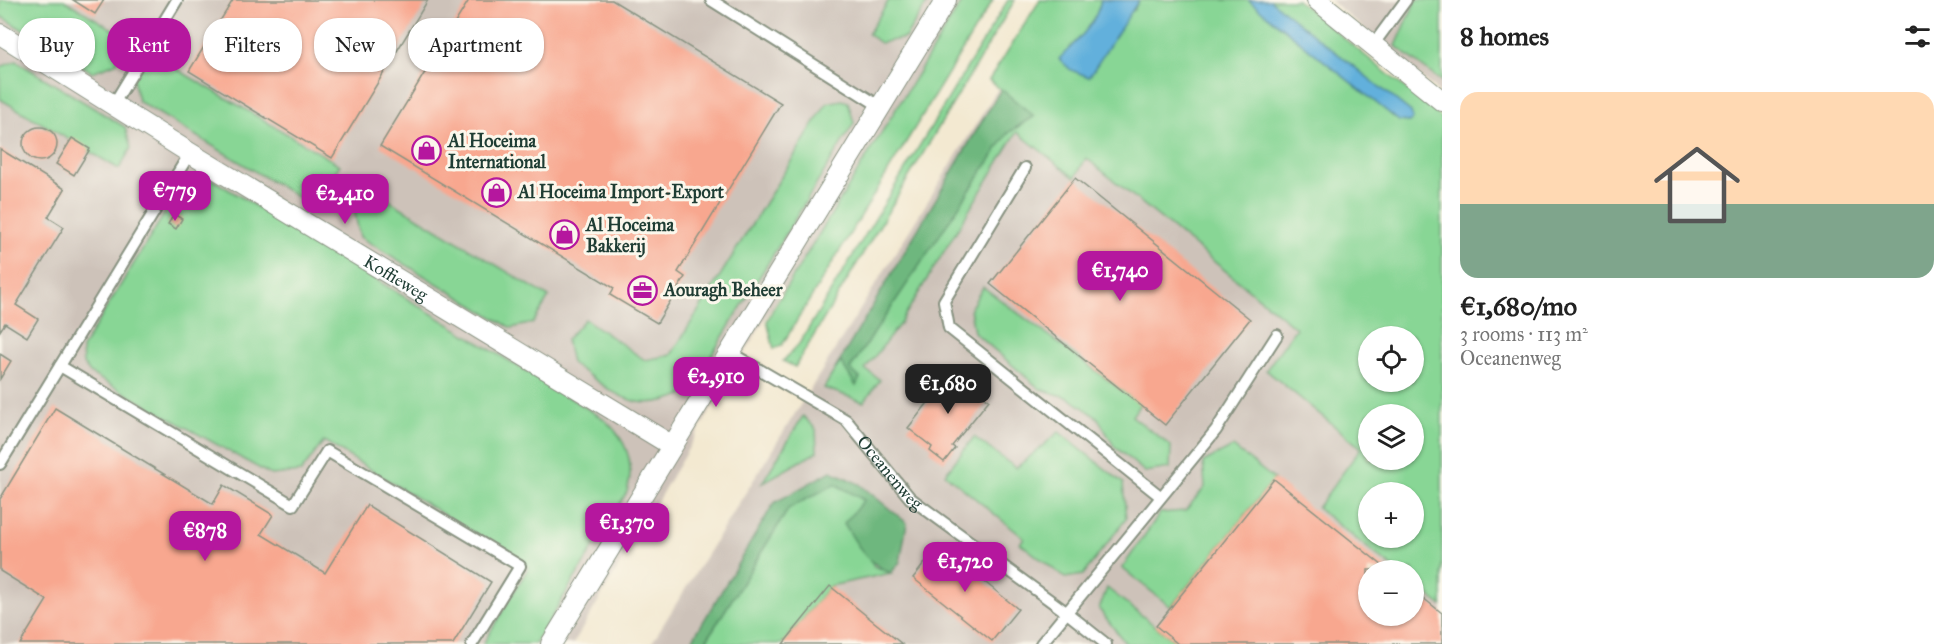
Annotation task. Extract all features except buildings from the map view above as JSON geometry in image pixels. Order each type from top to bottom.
[{"type":"street","points":[[551,644],[946,0]]},
{"type":"street","points":[[1317,0],[1442,101]]},
{"type":"street","name":"Koffieweg","points":[[0,34],[190,153],[671,445]]},
{"type":"lane","points":[[113,105],[177,0]]},
{"type":"lane","points":[[711,0],[881,107]]},
{"type":"lane","points":[[1373,45],[1406,0]]},
{"type":"lane","points":[[0,464],[190,153]]},
{"type":"lane","points":[[1025,168],[944,302],[950,328],[1160,496]]},
{"type":"lane","points":[[1041,644],[1216,430],[1277,335]]},
{"type":"lane","name":"Oceanenweg","points":[[729,352],[846,420],[909,498],[1066,612],[1106,644]]},
{"type":"lane","points":[[60,366],[293,506],[327,451],[520,566],[472,644]]},
{"type":"shaded area","points":[[0,0],[967,0],[760,327],[573,644],[0,644]]},
{"type":"shaded area","points":[[1330,0],[1442,0],[1442,95]]},
{"type":"shaded area","points":[[1001,84],[1358,373],[1358,392],[1388,392],[1402,404],[1358,404],[1358,470],[1424,470],[1424,421],[1442,436],[1442,644],[651,644]]},
{"type":"green space","points":[[0,0],[64,0],[94,18],[18,18],[18,27],[0,16]]},
{"type":"green space","points":[[889,0],[929,0],[905,38],[880,43],[868,34]]},
{"type":"green space","points":[[963,0],[993,0],[782,345],[774,349],[767,321],[773,309]]},
{"type":"green space","points":[[1008,0],[1015,0],[795,367],[783,361],[799,344]]},
{"type":"green space","points":[[1040,0],[1101,0],[1089,27],[1069,48],[1134,10],[1139,0],[1248,0],[1399,121],[1409,122],[1411,112],[1270,0],[1297,0],[1442,118],[1442,606],[1424,592],[1424,560],[1383,560],[1368,548],[1424,548],[1424,482],[1358,482],[1358,540],[1317,508],[1358,452],[1358,470],[1424,470],[1424,404],[1358,404],[1358,446],[1266,370],[1296,328],[1086,158],[1075,178],[1017,132],[899,325],[865,369],[880,380],[864,402],[824,388],[840,361],[1008,133],[1034,117],[989,80]]},
{"type":"green space","points":[[1416,0],[1442,0],[1442,82],[1396,46]]},
{"type":"green space","points":[[95,19],[107,26],[107,66],[95,71]]},
{"type":"green space","points":[[16,61],[18,72],[34,72],[125,127],[131,148],[119,169],[0,99],[0,67]]},
{"type":"green space","points":[[137,72],[181,72],[340,165],[319,194],[301,199],[138,101],[133,79]]},
{"type":"green space","points":[[1001,89],[1034,116],[1008,133],[850,369],[860,378],[856,386],[841,362],[834,371]]},
{"type":"green space","points":[[842,100],[848,102],[854,123],[689,392],[653,403],[639,402],[613,392],[571,363],[566,340],[585,319],[645,360],[671,355],[827,103]]},
{"type":"green space","points":[[203,174],[601,417],[623,441],[630,470],[627,492],[535,644],[483,644],[529,567],[324,441],[301,472],[271,475],[91,374],[83,364],[82,348],[184,182]]},
{"type":"green space","points":[[367,187],[549,297],[533,323],[511,328],[360,237],[354,209]]},
{"type":"green space","points":[[983,287],[1140,404],[1132,416],[1171,446],[1170,468],[1145,472],[1114,446],[1098,418],[1069,398],[1040,389],[974,332],[970,309]]},
{"type":"green space","points":[[803,416],[816,429],[817,452],[762,483]]},
{"type":"green space","points":[[1059,432],[1123,483],[1126,519],[1083,575],[1065,578],[1020,543],[1024,538],[945,474],[974,437],[1016,468]]},
{"type":"green space","points":[[1233,447],[1274,479],[1171,607],[1122,568],[1160,513],[1185,511],[1205,487],[1203,462]]},
{"type":"green space","points":[[831,471],[859,484],[907,523],[900,562],[891,573],[875,564],[863,552],[844,523],[864,500],[835,484],[789,508],[704,644],[690,644],[774,503]]},
{"type":"green space","points":[[835,484],[864,500],[873,566],[891,573],[830,586],[783,644],[704,644],[789,508]]},
{"type":"green space","points":[[1107,588],[1178,644],[1126,644],[1099,609]]},
{"type":"water","points":[[1101,0],[1139,0],[1089,77],[1071,70],[1059,59],[1090,26]]},
{"type":"water","points":[[1248,0],[1270,0],[1411,112],[1413,118],[1409,122],[1399,121]]},
{"type":"place","name":"Al Hoceima International","points":[[427,151]]},
{"type":"place","name":"Al Hoceima Import-Export","points":[[497,192]]},
{"type":"place","name":"Al Hoceima Bakkerij","points":[[565,235]]},
{"type":"place","name":"Aouragh Beheer","points":[[643,290]]}]
